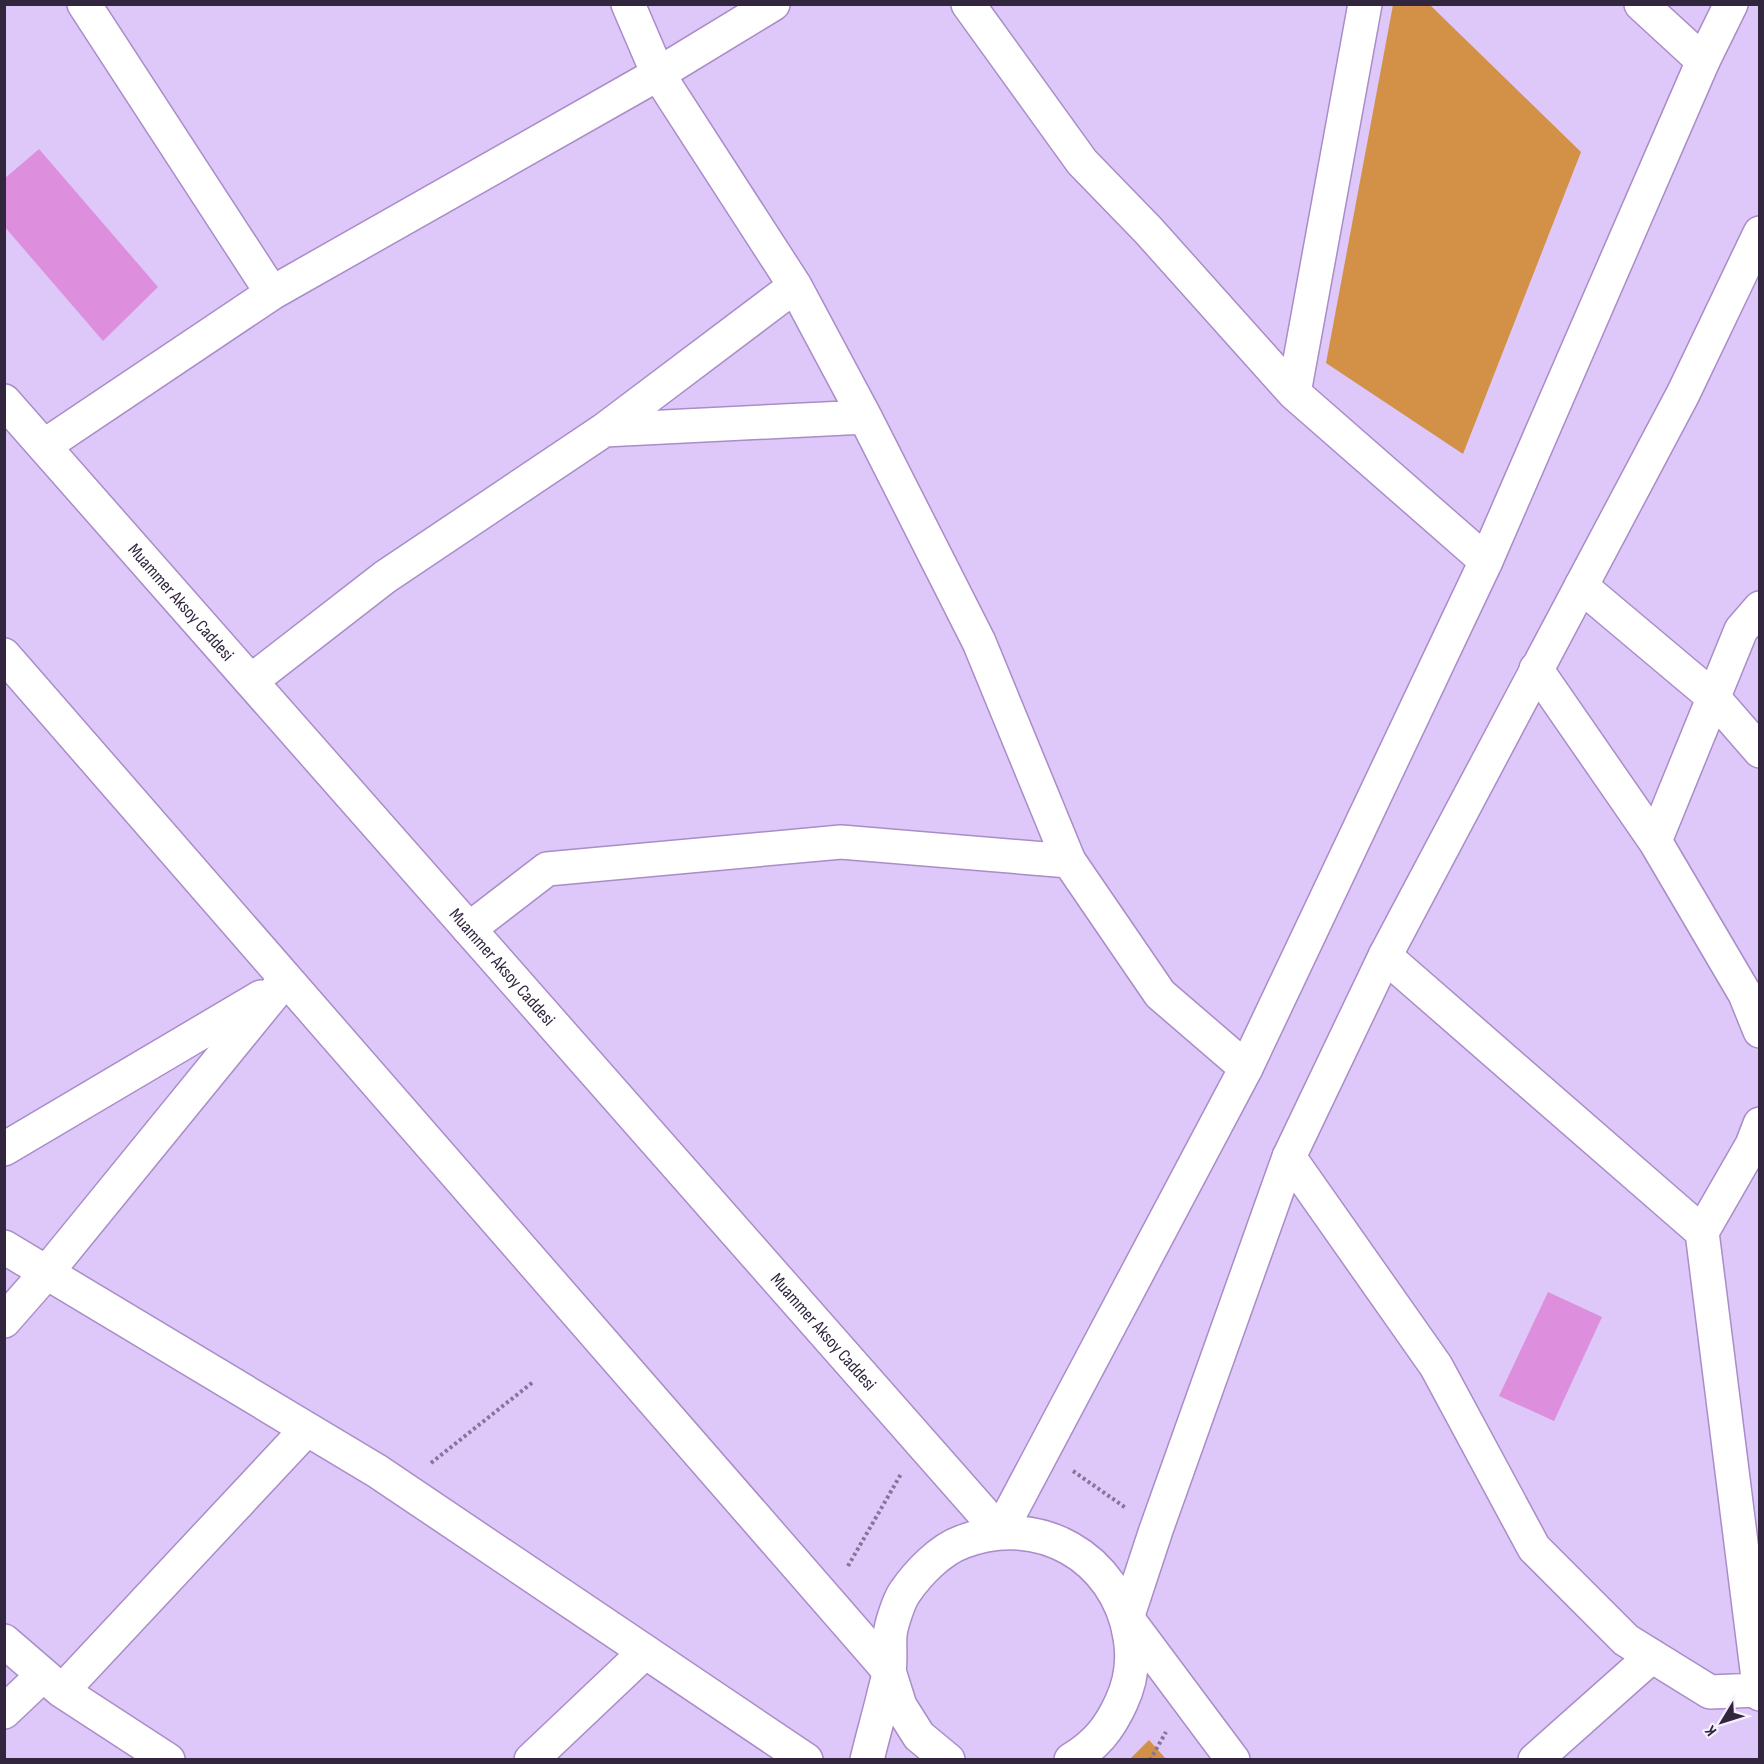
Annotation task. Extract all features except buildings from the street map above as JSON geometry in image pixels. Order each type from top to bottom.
[{"type":"street","points":[[84,4],[272,293]]},
{"type":"street","points":[[627,4],[658,74],[795,286],[865,417],[979,642],[1069,861],[1160,994],[1246,1068]]},
{"type":"street","points":[[44,446],[272,293],[658,74],[773,4]]},
{"type":"street","points":[[968,4],[1082,162],[1148,230],[1294,393],[1486,561]]},
{"type":"street","points":[[1294,393],[1365,4]]},
{"type":"street","points":[[1641,4],[1703,62]]},
{"type":"street","points":[[1000,1532],[1246,1068],[1486,561],[1703,62],[1731,4]]},
{"type":"street","points":[[1071,1760],[1086,1751],[1111,1724],[1127,1691],[1133,1655],[1127,1618],[1288,1157],[1385,956],[1683,394],[1760,233]]},
{"type":"street","points":[[251,681],[385,577],[604,430],[795,286]]},
{"type":"street","name":"Muammer Aksoy Caddesi","points":[[4,401],[1000,1532]]},
{"type":"street","points":[[604,430],[865,417]]},
{"type":"street","points":[[1581,586],[1713,697],[1760,751]]},
{"type":"street","points":[[1654,841],[1741,630],[1760,608]]},
{"type":"street","points":[[4,655],[284,983],[889,1671],[900,1706],[919,1736],[948,1760]]},
{"type":"street","points":[[1536,669],[1654,841],[1745,994],[1760,1031]]},
{"type":"street","points":[[469,929],[547,869],[841,842],[1069,861]]},
{"type":"street","points":[[1385,956],[1702,1232]]},
{"type":"street","points":[[4,1149],[284,983]]},
{"type":"street","points":[[4,1321],[47,1272],[284,983]]},
{"type":"street","points":[[1288,1157],[1436,1366],[1534,1548],[1626,1640],[1710,1692],[1759,1692],[1702,1232],[1757,1136]]},
{"type":"street","points":[[4,1247],[377,1471],[806,1760]]},
{"type":"street","points":[[4,1712],[53,1683],[307,1429]]},
{"type":"street","points":[[867,1760],[889,1671],[890,1631],[904,1594],[928,1563],[961,1542],[1000,1532],[1032,1534],[1064,1545],[1091,1563],[1113,1588],[1127,1618],[1233,1760]]},
{"type":"street","points":[[4,1641],[53,1683],[168,1760]]},
{"type":"street","points":[[531,1760],[645,1652]]},
{"type":"street","points":[[1535,1760],[1652,1656]]},
{"type":"path","points":[[400,1487],[534,1382]]},
{"type":"path","points":[[828,1601],[920,1442]]},
{"type":"path","points":[[1043,1450],[1156,1530]]},
{"type":"shaded area","points":[[1393,5],[1430,5],[1581,152],[1463,454],[1326,363]]},
{"type":"shaded area","points":[[1149,1740],[1166,1759],[1130,1759]]}]
